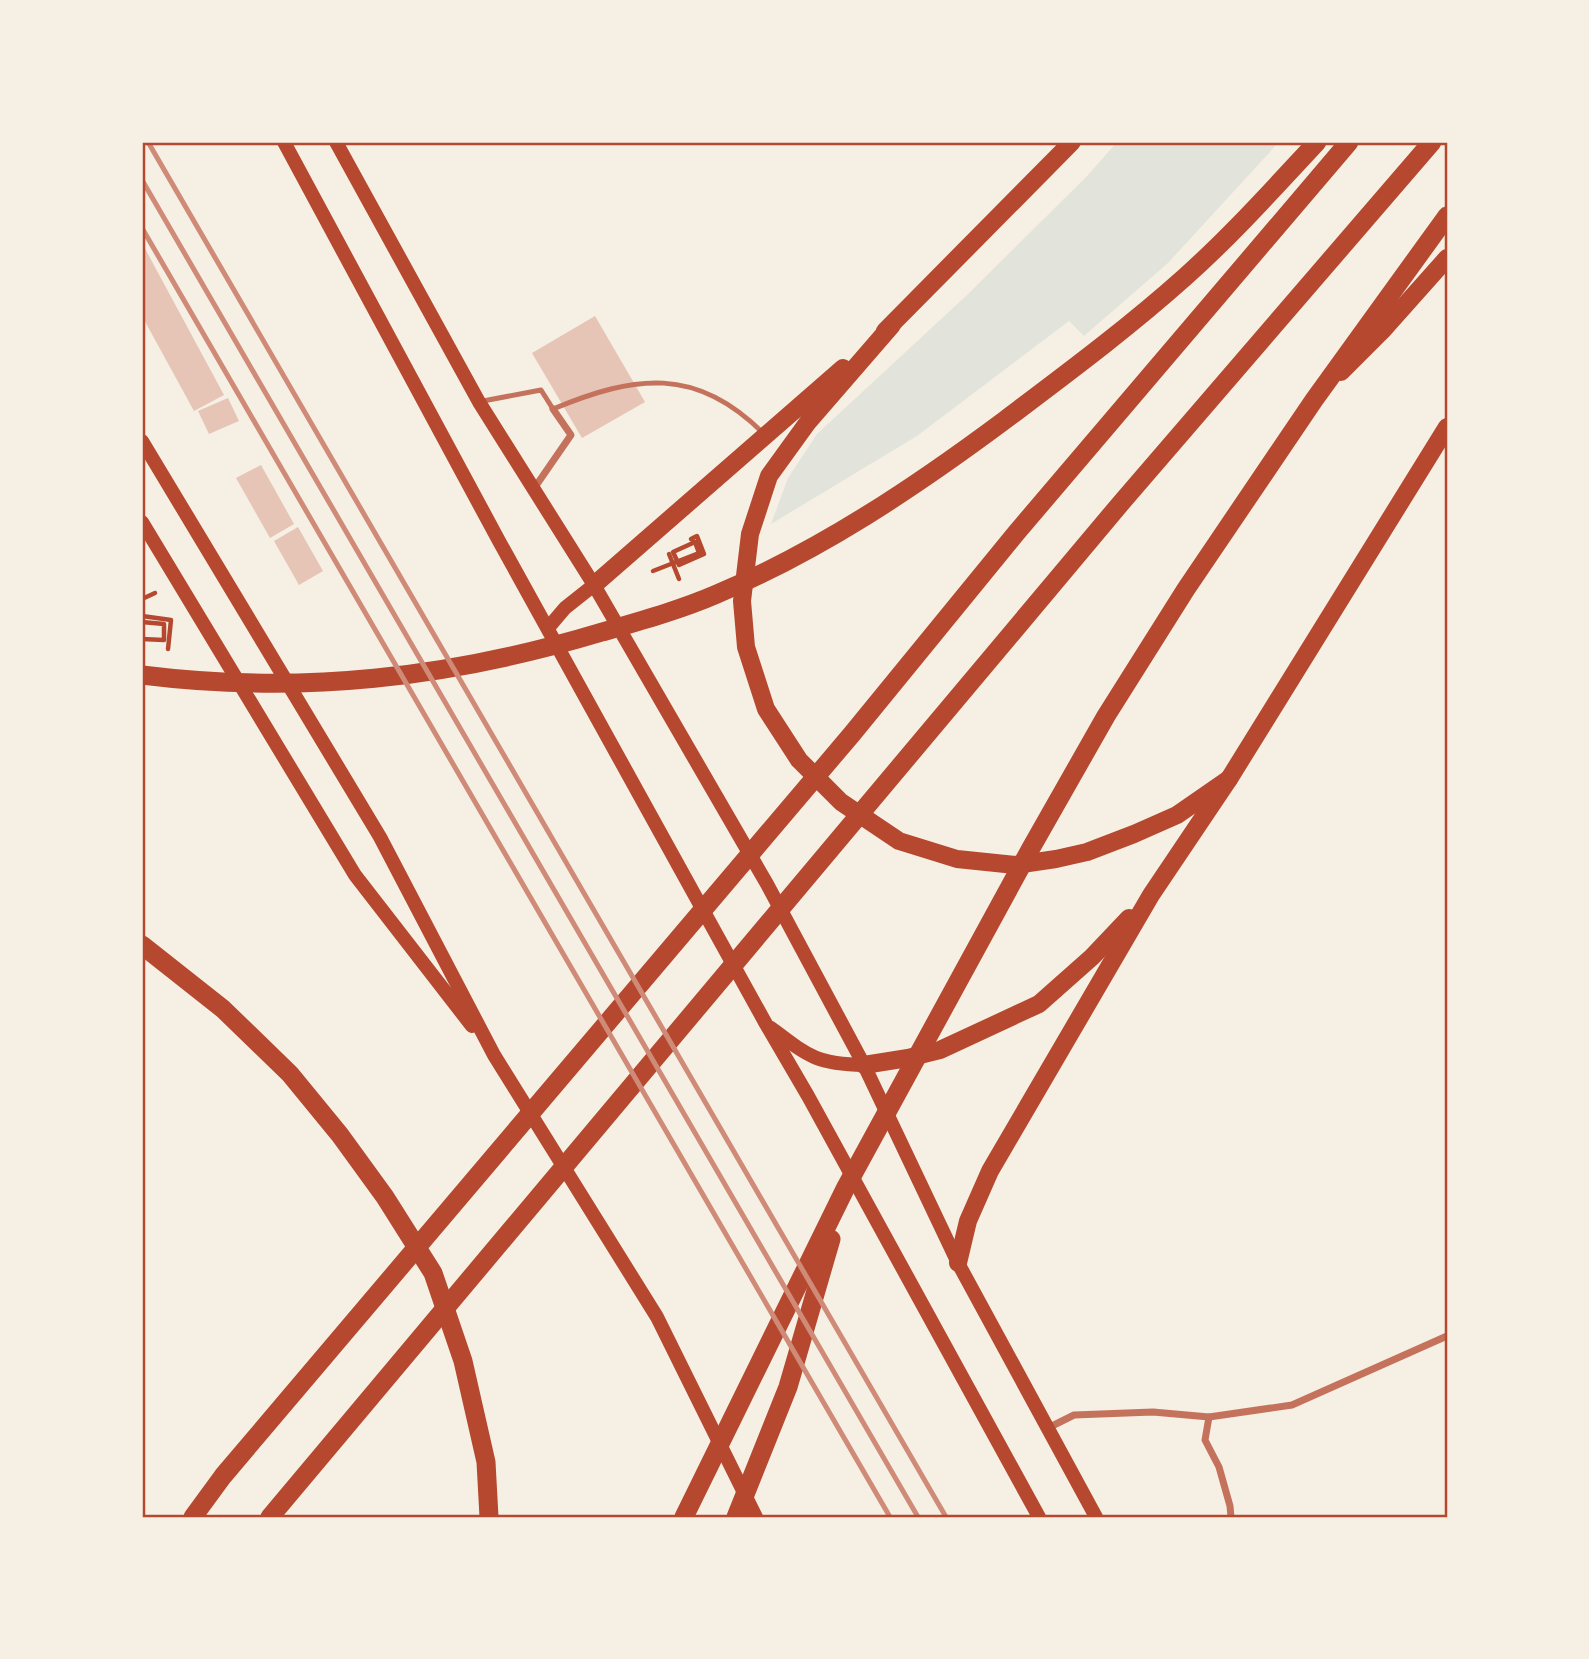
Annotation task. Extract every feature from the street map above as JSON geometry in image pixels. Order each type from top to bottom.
[{"type":"highway","points":[[142,676],[257,684],[388,678],[467,667],[534,652],[655,617],[716,595],[785,562],[864,518],[982,438],[1186,276],[1317,142]]},
{"type":"highway","points":[[193,1517],[223,1476],[1349,142]]},
{"type":"highway","points":[[271,1516],[1184,429],[1432,142]]},
{"type":"highway","points":[[684,1517],[846,1188],[1024,859],[1106,716],[1186,589],[1314,400],[1447,216]]},
{"type":"highway","points":[[142,945],[223,1009],[290,1074],[340,1135],[385,1197],[433,1273],[463,1361],[481,1437],[486,1462],[489,1517]]},
{"type":"highway","points":[[736,1517],[788,1387],[846,1188]]},
{"type":"main road","points":[[284,142],[548,628],[1039,1517]]},
{"type":"main road","points":[[335,142],[479,402],[594,585],[767,884],[864,1065],[958,1263],[1096,1517]]},
{"type":"main road","points":[[1072,142],[892,325],[808,422],[769,476],[750,534],[742,601],[746,647],[766,709],[799,760],[841,802],[899,841],[957,859],[1015,865],[1087,852],[1177,815],[1229,779]]},
{"type":"main road","points":[[1314,400],[1382,331],[1447,258]]},
{"type":"main road","points":[[548,628],[565,608],[892,325]]},
{"type":"main road","points":[[958,1263],[968,1221],[990,1171],[1151,895],[1229,779],[1447,427]]},
{"type":"main road","points":[[142,441],[380,837],[494,1055],[657,1317],[756,1517]]},
{"type":"main road","points":[[142,522],[355,875],[494,1055]]},
{"type":"main road","points":[[766,1024],[807,1055],[829,1063],[864,1065],[940,1050],[1039,1004],[1092,957],[1151,895]]},
{"type":"street","points":[[533,490],[571,435],[554,409]]},
{"type":"street","points":[[1048,1428],[1074,1415],[1153,1412],[1209,1417],[1292,1405],[1447,1336]]},
{"type":"street","points":[[1209,1417],[1205,1440],[1219,1467],[1231,1517]]},
{"type":"lane","points":[[479,402],[541,390],[554,409],[627,383],[680,384],[706,391],[734,407],[765,436]]},
{"type":"path","points":[[664,568],[676,563],[688,558],[699,552],[695,542],[673,552],[676,558],[679,565],[704,554],[697,536],[667,548],[671,558],[675,569],[679,579]]},
{"type":"path","points":[[142,616],[171,620],[168,651]]},
{"type":"path","points":[[142,622],[164,624],[164,640],[142,639]]},
{"type":"shaded area","points":[[1117,142],[1279,142],[1168,263],[1084,336],[1069,321],[917,436],[771,524],[788,478],[817,434],[967,295],[1088,175]]},
{"type":"building","points":[[142,243],[224,395],[194,411],[142,316]]},
{"type":"building","points":[[595,316],[645,402],[582,438],[532,353]]},
{"type":"building","points":[[228,398],[239,421],[209,434],[198,411]]},
{"type":"building","points":[[261,465],[294,524],[270,538],[236,478]]},
{"type":"building","points":[[298,527],[323,571],[299,585],[274,541]]},
{"type":"railway","points":[[148,142],[946,1517]]},
{"type":"railway","points":[[142,180],[918,1517]]},
{"type":"railway","points":[[142,228],[890,1517]]}]
